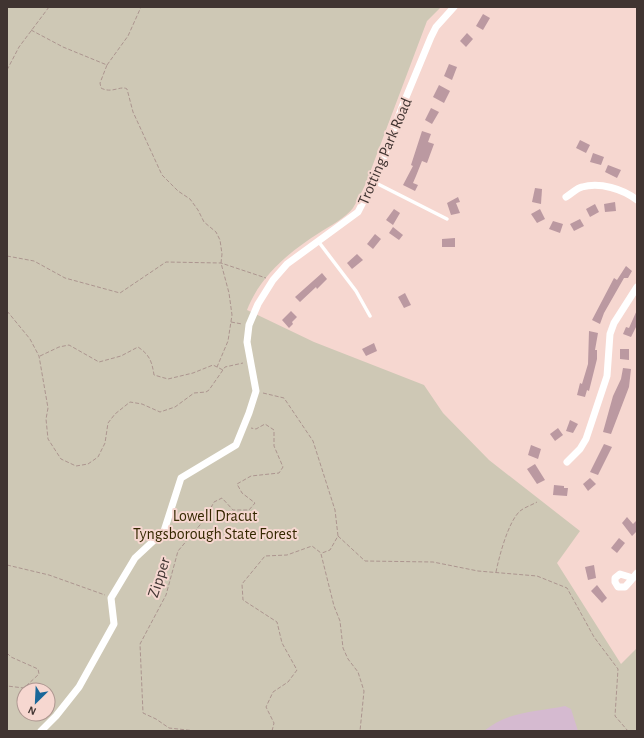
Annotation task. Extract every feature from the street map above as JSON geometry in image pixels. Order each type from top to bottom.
[{"type":"street","name":"Trotting Park Road","points":[[111,598],[135,558],[164,531],[181,478],[236,445],[256,391],[247,342],[249,325],[263,295],[273,280],[287,264],[358,212],[374,182],[402,107],[431,37],[436,27],[454,7]]},
{"type":"street","points":[[566,197],[582,187],[594,186],[608,187],[626,192],[637,200]]},
{"type":"street","points":[[567,462],[586,439],[607,376],[610,334],[614,323],[637,287]]},
{"type":"street","points":[[41,731],[56,716],[79,687],[114,624],[111,598]]},
{"type":"lane","points":[[374,182],[447,219]]},
{"type":"lane","points":[[318,241],[356,291],[370,316]]},
{"type":"path","points":[[7,70],[31,30],[49,7]]},
{"type":"path","points":[[141,7],[128,36],[106,65],[100,83],[101,88],[109,91],[123,87],[127,89],[133,112],[162,175],[178,191],[190,199],[205,224],[218,236],[222,245],[221,263],[229,293],[232,315],[228,342],[217,367]]},
{"type":"path","points":[[31,30],[63,47],[106,65]]},
{"type":"path","points":[[7,256],[34,261],[65,278],[120,293],[166,262],[221,263],[273,280]]},
{"type":"path","points":[[7,311],[30,339],[39,356],[48,408],[46,419],[48,439],[61,459],[76,466],[88,464],[98,457],[105,443],[108,424],[115,414],[130,402],[142,404],[160,412],[175,407],[194,393],[206,392],[223,370],[250,359]]},
{"type":"path","points":[[231,322],[249,325]]},
{"type":"path","points":[[39,356],[59,347],[69,345],[99,362],[121,356],[138,347],[148,353],[152,362],[154,375],[168,379],[193,373],[213,364],[223,370]]},
{"type":"path","points":[[256,391],[284,398],[313,441],[335,510],[338,536],[330,550],[321,553]]},
{"type":"path","name":"Zipper","points":[[196,731],[169,728],[143,712],[140,644],[166,595],[178,551],[205,519],[214,502],[222,498],[233,510],[249,510],[255,504],[242,493],[237,484],[251,476],[279,473],[283,467],[274,446],[274,430],[265,424],[256,429],[244,426]]},
{"type":"path","points":[[496,573],[498,560],[512,524],[520,512],[537,502]]},
{"type":"path","points":[[338,536],[365,561],[433,562],[478,571],[537,576],[567,588],[594,637],[618,669],[615,716],[628,731]]},
{"type":"path","points":[[272,731],[274,723],[266,707],[273,692],[288,682],[297,670],[282,643],[277,622],[243,600],[242,584],[265,556],[287,555],[312,546],[321,553],[334,606],[340,621],[343,648],[348,659],[358,672],[364,691],[360,731]]},
{"type":"path","points":[[7,565],[49,575],[111,598]]},
{"type":"path","points":[[7,653],[11,657],[38,669],[39,674],[24,688],[7,686]]},
{"type":"green space","name":"Lowell Dracut Tyngsborough State Forest","points":[[7,7],[441,7],[427,21],[366,183],[353,208],[342,218],[308,240],[286,257],[260,286],[247,310],[314,342],[424,385],[443,413],[489,460],[580,531],[557,563],[621,664],[637,648],[637,731],[7,731]]},
{"type":"shaded area","points":[[565,706],[571,709],[578,731],[484,731],[493,724],[512,716]]},
{"type":"building","points":[[483,14],[490,18],[483,30],[476,26]]},
{"type":"building","points":[[467,33],[473,39],[466,47],[460,41]]},
{"type":"building","points":[[449,64],[457,67],[452,80],[444,76]]},
{"type":"building","points":[[439,85],[450,91],[444,103],[433,97]]},
{"type":"building","points":[[431,108],[439,112],[432,124],[425,120]]},
{"type":"building","points":[[422,131],[431,134],[428,142],[434,144],[427,163],[422,161],[413,183],[418,185],[415,191],[403,185],[413,166],[411,165]]},
{"type":"building","points":[[580,140],[590,145],[586,153],[576,148]]},
{"type":"building","points":[[593,153],[604,157],[601,165],[590,162]]},
{"type":"building","points":[[608,165],[621,170],[617,178],[605,172]]},
{"type":"building","points":[[535,188],[542,189],[541,204],[532,202]]},
{"type":"building","points":[[458,197],[460,202],[456,203],[460,213],[451,215],[447,203]]},
{"type":"building","points":[[615,202],[616,211],[605,212],[604,204]]},
{"type":"building","points":[[595,204],[599,212],[590,217],[586,209]]},
{"type":"building","points":[[394,209],[400,213],[393,225],[386,220]]},
{"type":"building","points":[[540,209],[545,219],[537,223],[531,214]]},
{"type":"building","points":[[580,219],[584,226],[574,231],[570,224]]},
{"type":"building","points":[[553,221],[563,224],[560,233],[549,229]]},
{"type":"building","points":[[393,227],[403,235],[399,240],[389,233]]},
{"type":"building","points":[[375,234],[381,239],[373,249],[367,244]]},
{"type":"building","points":[[455,238],[455,247],[442,247],[442,239]]},
{"type":"building","points":[[357,254],[363,260],[352,269],[347,263]]},
{"type":"building","points":[[626,266],[632,271],[628,278],[624,278],[604,313],[600,324],[592,320],[614,278],[617,280]]},
{"type":"building","points":[[322,273],[327,279],[300,302],[295,297]]},
{"type":"building","points":[[405,293],[411,305],[404,308],[398,297]]},
{"type":"building","points":[[637,310],[637,325],[631,337],[623,334],[626,327],[629,328]]},
{"type":"building","points":[[291,311],[297,317],[289,328],[282,320]]},
{"type":"building","points":[[589,331],[598,333],[595,350],[597,350],[597,359],[589,391],[587,390],[585,397],[577,395],[588,364]]},
{"type":"building","points":[[374,343],[377,351],[366,356],[362,349]]},
{"type":"building","points":[[620,349],[629,349],[629,360],[620,359]]},
{"type":"building","points":[[623,368],[631,369],[629,387],[611,434],[603,432],[613,396],[621,379]]},
{"type":"building","points":[[570,420],[578,424],[573,433],[566,431]]},
{"type":"building","points":[[558,428],[563,435],[555,441],[550,434]]},
{"type":"building","points":[[604,444],[612,447],[598,475],[590,472]]},
{"type":"building","points":[[531,445],[541,449],[538,459],[528,455]]},
{"type":"building","points":[[535,464],[545,480],[537,484],[527,469]]},
{"type":"building","points":[[590,478],[596,484],[588,491],[583,484]]},
{"type":"building","points":[[554,485],[568,488],[567,496],[553,495]]},
{"type":"building","points":[[627,517],[633,524],[637,520],[637,531],[632,536],[622,523]]},
{"type":"building","points":[[619,538],[625,543],[617,553],[611,548]]},
{"type":"building","points":[[594,565],[596,578],[588,580],[585,567]]},
{"type":"building","points":[[597,585],[607,598],[602,603],[591,591]]}]
